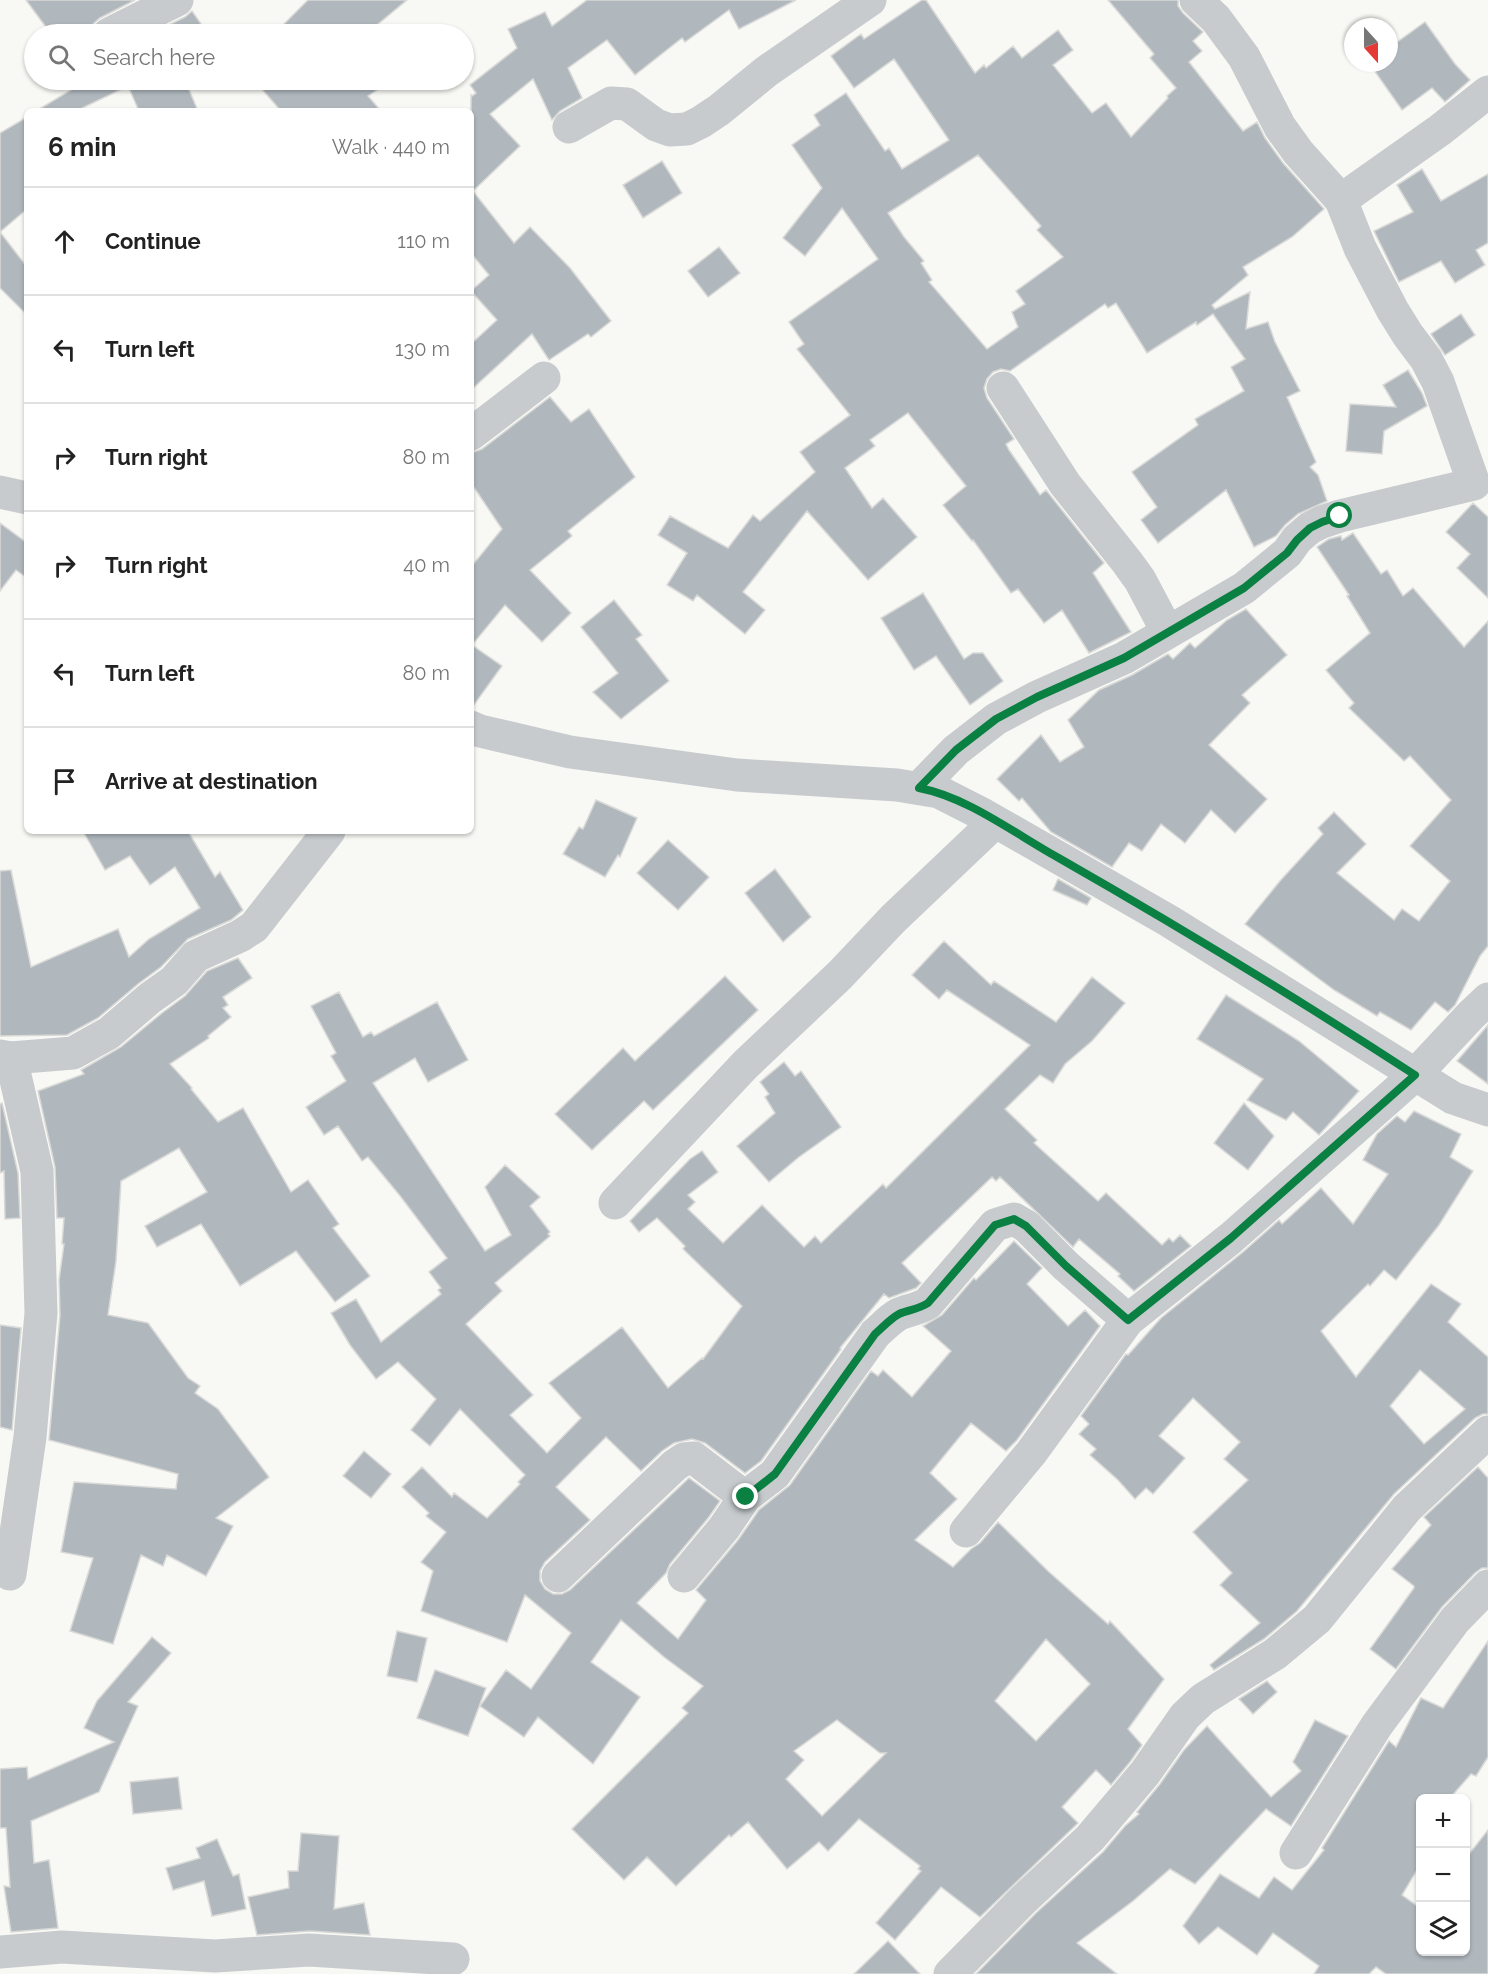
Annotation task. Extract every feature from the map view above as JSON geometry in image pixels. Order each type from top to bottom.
[{"type":"street","points":[[129,24],[177,0]]},
{"type":"street","points":[[569,126],[611,103],[627,104],[656,125],[670,130],[687,129],[719,110],[767,71],[870,0]]},
{"type":"street","points":[[919,788],[956,750],[996,719],[1037,697],[1124,658],[1244,588],[1287,553],[1310,528],[1322,522],[1474,484],[1438,382],[1426,359],[1393,310],[1360,248],[1341,200],[1298,152],[1280,127],[1244,57],[1216,19],[1196,0]]},
{"type":"street","points":[[1341,200],[1440,130],[1488,92]]},
{"type":"street","points":[[474,432],[544,378]]},
{"type":"street","points":[[1003,388],[1065,483],[1140,580],[1167,632]]},
{"type":"street","points":[[0,492],[24,497]]},
{"type":"street","points":[[474,728],[570,752],[736,775],[897,784],[939,792],[1169,921],[1453,1098],[1488,1110]]},
{"type":"street","points":[[615,1203],[745,1065],[840,975],[893,919],[996,822]]},
{"type":"street","points":[[10,1574],[30,1437],[40,1313],[37,1171],[5,1057],[74,1053],[109,1033],[174,981],[196,956],[254,927],[327,834]]},
{"type":"street","points":[[966,1531],[1031,1453],[1128,1320],[1231,1238],[1415,1075],[1471,1014],[1488,999]]},
{"type":"street","points":[[684,1576],[724,1528],[746,1497],[775,1474],[875,1334],[891,1319],[928,1303],[995,1225],[1014,1219],[1026,1226],[1066,1266],[1128,1320]]},
{"type":"street","points":[[950,1974],[1023,1900],[1090,1838],[1145,1773],[1191,1711],[1203,1699],[1275,1654],[1317,1619],[1407,1508],[1488,1432]]},
{"type":"street","points":[[558,1576],[684,1459],[694,1458],[746,1497]]},
{"type":"street","points":[[1296,1853],[1377,1725],[1455,1620],[1488,1586]]},
{"type":"street","points":[[0,1952],[62,1947],[215,1956],[309,1950],[453,1959]]},
{"type":"building","points":[[26,0],[135,0],[93,24],[44,24]]},
{"type":"building","points":[[308,0],[407,0],[378,24],[284,24]]},
{"type":"building","points":[[587,0],[796,0],[739,29],[729,10],[685,42],[682,38],[635,75],[607,40],[568,68],[582,98],[560,111],[552,120],[533,79],[490,114],[520,146],[474,190],[474,108],[471,108],[471,95],[476,93],[474,82],[517,48],[508,29],[545,12],[552,26]]},
{"type":"building","points":[[922,0],[926,0],[975,73],[984,65],[986,68],[1013,46],[1022,58],[1058,30],[1073,50],[1053,65],[1092,113],[1106,103],[1131,137],[1176,88],[1150,58],[1154,54],[1108,0],[1178,0],[1178,6],[1183,13],[1203,32],[1193,41],[1202,51],[1189,62],[1243,131],[1257,122],[1265,138],[1283,163],[1324,209],[1292,237],[1243,267],[1248,275],[1212,305],[1215,309],[1250,292],[1246,329],[1268,322],[1275,342],[1300,391],[1287,397],[1316,462],[1310,467],[1318,475],[1327,501],[1298,514],[1276,536],[1254,547],[1226,490],[1158,543],[1141,520],[1157,507],[1132,472],[1198,425],[1195,419],[1244,391],[1231,367],[1245,359],[1213,314],[1147,353],[1116,303],[1108,308],[1105,304],[1010,371],[1001,369],[993,372],[984,388],[987,398],[1014,439],[1006,444],[1009,450],[1040,495],[1046,490],[1104,563],[1093,573],[1131,632],[1089,653],[1062,610],[1044,623],[1018,589],[1011,593],[973,540],[943,505],[966,486],[908,413],[870,440],[875,446],[845,468],[872,508],[883,498],[917,537],[868,580],[807,511],[743,592],[765,610],[745,634],[697,595],[693,601],[667,585],[687,553],[658,535],[670,516],[728,548],[753,515],[760,521],[815,472],[800,452],[850,415],[797,349],[804,344],[789,322],[878,259],[842,208],[805,256],[783,238],[822,188],[792,145],[820,125],[814,115],[846,93],[885,151],[889,148],[902,169],[949,140],[894,59],[854,88],[831,56],[861,34],[864,39]],"holes":[[[978,155],[1041,226],[1037,230],[1063,257],[1016,291],[1025,304],[1012,312],[1018,327],[987,349],[929,282],[932,280],[921,263],[924,261],[888,213]]]},
{"type":"building","points":[[192,11],[201,24],[171,24]]},
{"type":"building","points":[[1425,22],[1455,64],[1470,80],[1445,102],[1432,88],[1402,110],[1375,72],[1398,72],[1398,42]]},
{"type":"building","points":[[71,90],[120,90],[82,108],[41,108]]},
{"type":"building","points":[[130,90],[189,90],[197,108],[138,108]]},
{"type":"building","points":[[263,90],[377,90],[368,96],[378,108],[278,108]]},
{"type":"building","points":[[24,119],[24,212],[0,232],[0,133]]},
{"type":"building","points":[[662,161],[682,193],[643,218],[623,185]]},
{"type":"building","points":[[1422,169],[1441,201],[1488,174],[1488,243],[1476,250],[1485,265],[1455,283],[1441,261],[1399,282],[1374,231],[1413,212],[1397,185]]},
{"type":"building","points":[[474,192],[514,243],[530,227],[570,268],[611,321],[591,337],[588,334],[549,360],[532,334],[474,387],[474,341],[497,320],[474,294],[474,288],[489,275],[474,257]]},
{"type":"building","points":[[0,232],[24,263],[24,312],[0,288]]},
{"type":"building","points":[[719,247],[740,273],[708,297],[688,271]]},
{"type":"building","points":[[1461,314],[1475,335],[1445,355],[1431,334]]},
{"type":"building","points":[[1408,370],[1427,406],[1384,431],[1382,454],[1346,451],[1350,404],[1396,407],[1383,385]]},
{"type":"building","points":[[550,397],[571,422],[589,409],[635,477],[568,531],[572,536],[530,570],[571,613],[542,642],[505,605],[474,643],[474,563],[502,529],[474,487],[474,452],[482,449]]},
{"type":"building","points":[[1473,503],[1488,517],[1488,598],[1457,568],[1470,554],[1446,532]]},
{"type":"building","points":[[0,523],[24,541],[24,576],[16,570],[0,591]]},
{"type":"building","points":[[1353,533],[1381,574],[1387,570],[1403,596],[1413,588],[1464,647],[1488,621],[1488,946],[1480,956],[1455,1005],[1448,1012],[1435,1002],[1411,1030],[1380,1012],[1377,1016],[1334,990],[1245,924],[1323,834],[1318,828],[1334,812],[1366,844],[1337,873],[1394,920],[1402,909],[1419,921],[1450,881],[1410,846],[1451,800],[1410,756],[1404,761],[1349,708],[1354,703],[1326,670],[1370,633],[1347,596],[1349,595],[1317,547],[1329,539],[1341,536],[1342,540]]},
{"type":"building","points":[[923,593],[964,659],[973,653],[983,653],[1003,681],[970,705],[936,656],[914,670],[881,618]]},
{"type":"building","points":[[614,600],[642,635],[636,639],[669,681],[621,719],[593,692],[618,673],[581,627]]},
{"type":"building","points":[[1246,609],[1287,655],[1242,695],[1250,703],[1209,745],[1267,799],[1235,833],[1211,810],[1185,843],[1161,824],[1142,851],[1129,843],[1112,867],[1051,832],[1022,798],[1019,801],[997,779],[1041,735],[1060,762],[1084,747],[1068,720],[1099,690],[1132,675],[1168,654],[1173,659],[1190,643],[1195,648],[1227,620]]},
{"type":"building","points":[[474,646],[502,666],[474,705]]},
{"type":"building","points":[[596,800],[637,818],[620,857],[618,855],[605,877],[563,854],[579,827],[583,829]]},
{"type":"building","points":[[85,834],[190,834],[215,877],[220,872],[243,910],[231,920],[188,939],[161,967],[98,1018],[67,1035],[0,1036],[0,871],[11,870],[31,967],[118,929],[129,957],[149,939],[200,908],[175,867],[150,885],[130,856],[105,870]]},
{"type":"building","points":[[668,840],[709,877],[678,910],[637,873]]},
{"type":"building","points":[[775,869],[811,917],[783,942],[745,893]]},
{"type":"building","points":[[1058,879],[1091,898],[1087,905],[1053,890]]},
{"type":"building","points":[[944,941],[991,985],[994,981],[1056,1022],[1092,977],[1125,1003],[1092,1041],[1065,1064],[1053,1083],[1040,1075],[1005,1109],[1037,1140],[1034,1143],[1098,1201],[1106,1193],[1162,1245],[1169,1238],[1173,1242],[1180,1235],[1191,1246],[1134,1291],[1118,1276],[1120,1274],[1079,1239],[1073,1247],[1000,1177],[996,1181],[992,1177],[902,1263],[921,1283],[916,1288],[889,1298],[884,1294],[840,1348],[761,1461],[745,1473],[705,1443],[692,1439],[674,1443],[641,1471],[606,1437],[556,1487],[590,1520],[545,1562],[540,1571],[540,1581],[545,1589],[553,1594],[562,1594],[570,1590],[689,1478],[720,1501],[670,1564],[666,1573],[637,1603],[678,1639],[706,1600],[696,1590],[738,1540],[759,1510],[790,1485],[871,1371],[878,1376],[883,1370],[912,1397],[951,1351],[923,1326],[942,1315],[974,1278],[976,1280],[1014,1241],[1042,1268],[1027,1284],[1068,1326],[1085,1310],[1100,1326],[1017,1440],[1006,1451],[971,1423],[930,1473],[957,1499],[915,1540],[953,1567],[980,1543],[998,1522],[1049,1572],[1108,1624],[1110,1621],[1164,1679],[1128,1729],[1142,1745],[1130,1762],[1111,1785],[1096,1770],[1062,1807],[1078,1823],[1076,1825],[980,1917],[941,1887],[895,1940],[876,1923],[921,1871],[918,1869],[920,1866],[859,1819],[828,1851],[819,1842],[787,1869],[748,1822],[731,1837],[729,1835],[676,1886],[647,1857],[624,1880],[572,1829],[688,1713],[682,1708],[703,1686],[664,1657],[621,1620],[591,1662],[640,1697],[593,1764],[538,1717],[524,1737],[480,1706],[506,1670],[531,1689],[571,1633],[525,1595],[507,1642],[421,1611],[433,1571],[421,1562],[446,1532],[426,1516],[429,1513],[402,1487],[422,1467],[452,1497],[454,1493],[487,1518],[520,1484],[518,1482],[525,1475],[460,1409],[430,1446],[411,1430],[436,1399],[398,1362],[376,1379],[350,1345],[331,1313],[356,1299],[381,1342],[441,1294],[438,1290],[441,1288],[429,1272],[447,1258],[368,1157],[362,1161],[338,1126],[324,1135],[306,1107],[346,1081],[331,1056],[336,1053],[311,1006],[339,992],[363,1037],[371,1032],[374,1036],[437,1002],[468,1060],[428,1082],[415,1058],[373,1083],[485,1251],[511,1235],[485,1187],[505,1165],[540,1197],[530,1206],[550,1232],[548,1234],[550,1236],[495,1283],[502,1291],[466,1324],[533,1395],[510,1415],[547,1453],[581,1418],[549,1383],[622,1327],[668,1388],[703,1359],[742,1306],[683,1249],[685,1246],[657,1218],[639,1232],[630,1221],[690,1159],[702,1151],[718,1172],[688,1195],[695,1202],[688,1209],[723,1243],[762,1205],[804,1247],[815,1236],[821,1243],[883,1184],[886,1188],[1030,1045],[947,990],[939,999],[912,975]],"holes":[[[1046,1639],[1090,1684],[1036,1741],[995,1701]],[[837,1720],[880,1753],[886,1753],[822,1816],[786,1779],[804,1760],[794,1751]]]},
{"type":"building","points":[[238,958],[252,978],[223,997],[228,1005],[223,1008],[231,1017],[208,1036],[209,1038],[170,1064],[218,1122],[243,1108],[291,1192],[308,1180],[339,1224],[333,1228],[370,1276],[335,1302],[296,1251],[240,1286],[201,1224],[157,1247],[145,1226],[207,1192],[179,1148],[121,1181],[116,1261],[108,1315],[148,1323],[188,1378],[200,1386],[195,1393],[218,1409],[269,1477],[216,1518],[233,1526],[206,1576],[167,1555],[163,1566],[141,1555],[113,1644],[70,1631],[93,1558],[61,1552],[74,1482],[176,1489],[178,1474],[49,1440],[60,1315],[59,1280],[64,1244],[62,1244],[64,1218],[57,1218],[55,1167],[38,1091],[84,1074],[81,1070],[121,1047],[185,996],[207,971]]},
{"type":"building","points":[[725,976],[758,1010],[653,1110],[644,1101],[592,1150],[555,1114],[623,1048],[635,1061]]},
{"type":"building","points":[[1226,995],[1299,1041],[1359,1091],[1319,1135],[1293,1112],[1286,1120],[1247,1100],[1263,1079],[1197,1039]]},
{"type":"building","points":[[1488,1025],[1488,1084],[1457,1061]]},
{"type":"building","points":[[784,1062],[795,1076],[801,1071],[841,1127],[769,1182],[737,1146],[775,1113],[765,1097],[769,1094],[760,1082]]},
{"type":"building","points":[[2,1103],[18,1173],[20,1218],[5,1219],[4,1171],[0,1173],[0,1104]]},
{"type":"building","points":[[1244,1103],[1274,1136],[1248,1170],[1214,1143]]},
{"type":"building","points":[[1414,1111],[1461,1134],[1450,1157],[1473,1171],[1439,1225],[1396,1280],[1384,1270],[1321,1331],[1356,1377],[1431,1284],[1461,1304],[1448,1322],[1488,1357],[1488,1414],[1475,1418],[1394,1494],[1297,1611],[1264,1639],[1214,1670],[1210,1665],[1260,1623],[1220,1585],[1232,1573],[1193,1532],[1248,1480],[1224,1459],[1240,1442],[1193,1398],[1159,1436],[1185,1458],[1153,1494],[1146,1488],[1135,1499],[1090,1455],[1096,1449],[1079,1434],[1089,1424],[1081,1416],[1126,1354],[1128,1355],[1161,1318],[1279,1220],[1282,1224],[1321,1188],[1353,1224],[1388,1174],[1363,1160],[1377,1134],[1397,1116],[1405,1122]],"holes":[[[1420,1370],[1465,1409],[1424,1444],[1390,1406]]]},
{"type":"building","points":[[0,1325],[21,1328],[12,1430],[0,1427]]},
{"type":"building","points":[[364,1451],[391,1474],[371,1498],[343,1476]]},
{"type":"building","points":[[1478,1467],[1488,1478],[1488,1568],[1482,1568],[1475,1573],[1442,1607],[1396,1669],[1370,1649],[1414,1588],[1392,1569],[1431,1525],[1424,1517]]},
{"type":"building","points":[[397,1631],[427,1638],[417,1682],[387,1676]]},
{"type":"building","points":[[152,1637],[171,1653],[128,1702],[138,1706],[99,1792],[31,1821],[34,1863],[49,1860],[58,1928],[11,1932],[4,1886],[10,1887],[6,1828],[0,1828],[0,1769],[27,1767],[28,1779],[114,1742],[84,1728],[97,1701]]},
{"type":"building","points":[[1488,1641],[1488,1757],[1476,1776],[1471,1774],[1454,1794],[1416,1794],[1416,1872],[1402,1895],[1416,1905],[1416,1956],[1470,1956],[1470,1853],[1488,1830],[1488,1974],[1386,1974],[1376,1967],[1369,1974],[1314,1974],[1319,1966],[1273,1933],[1257,1955],[1218,1927],[1199,1944],[1183,1926],[1220,1874],[1259,1898],[1274,1877],[1292,1890],[1324,1850],[1322,1848],[1389,1741],[1396,1747],[1421,1698],[1443,1708]]},
{"type":"building","points":[[435,1670],[486,1688],[468,1736],[417,1718]]},
{"type":"building","points":[[1267,1681],[1277,1692],[1253,1714],[1239,1699]]},
{"type":"building","points":[[1315,1720],[1348,1736],[1291,1826],[1266,1809],[1195,1884],[1170,1869],[1133,1901],[1077,1943],[1117,1974],[976,1974],[1036,1913],[1103,1852],[1125,1826],[1139,1814],[1137,1812],[1184,1750],[1207,1726],[1271,1797],[1301,1771],[1293,1762]]},
{"type":"building","points":[[178,1777],[182,1809],[133,1814],[130,1782]]},
{"type":"building","points":[[301,1833],[339,1836],[334,1909],[364,1903],[370,1935],[310,1931],[257,1935],[248,1897],[289,1888],[288,1871],[298,1871]]},
{"type":"building","points":[[217,1839],[233,1876],[239,1874],[246,1909],[212,1916],[204,1881],[173,1890],[166,1868],[200,1858],[196,1848]]},
{"type":"building","points":[[888,1941],[920,1974],[854,1974]]},
{"type":"route","points":[[746,1497],[775,1474],[875,1334],[891,1319],[928,1303],[995,1225],[1014,1219],[1026,1226],[1066,1266],[1128,1320],[1231,1238],[1415,1075],[1169,921],[984,815],[939,792],[919,788],[956,750],[996,719],[1037,697],[1124,658],[1244,588],[1287,553],[1310,528],[1340,516]]}]
